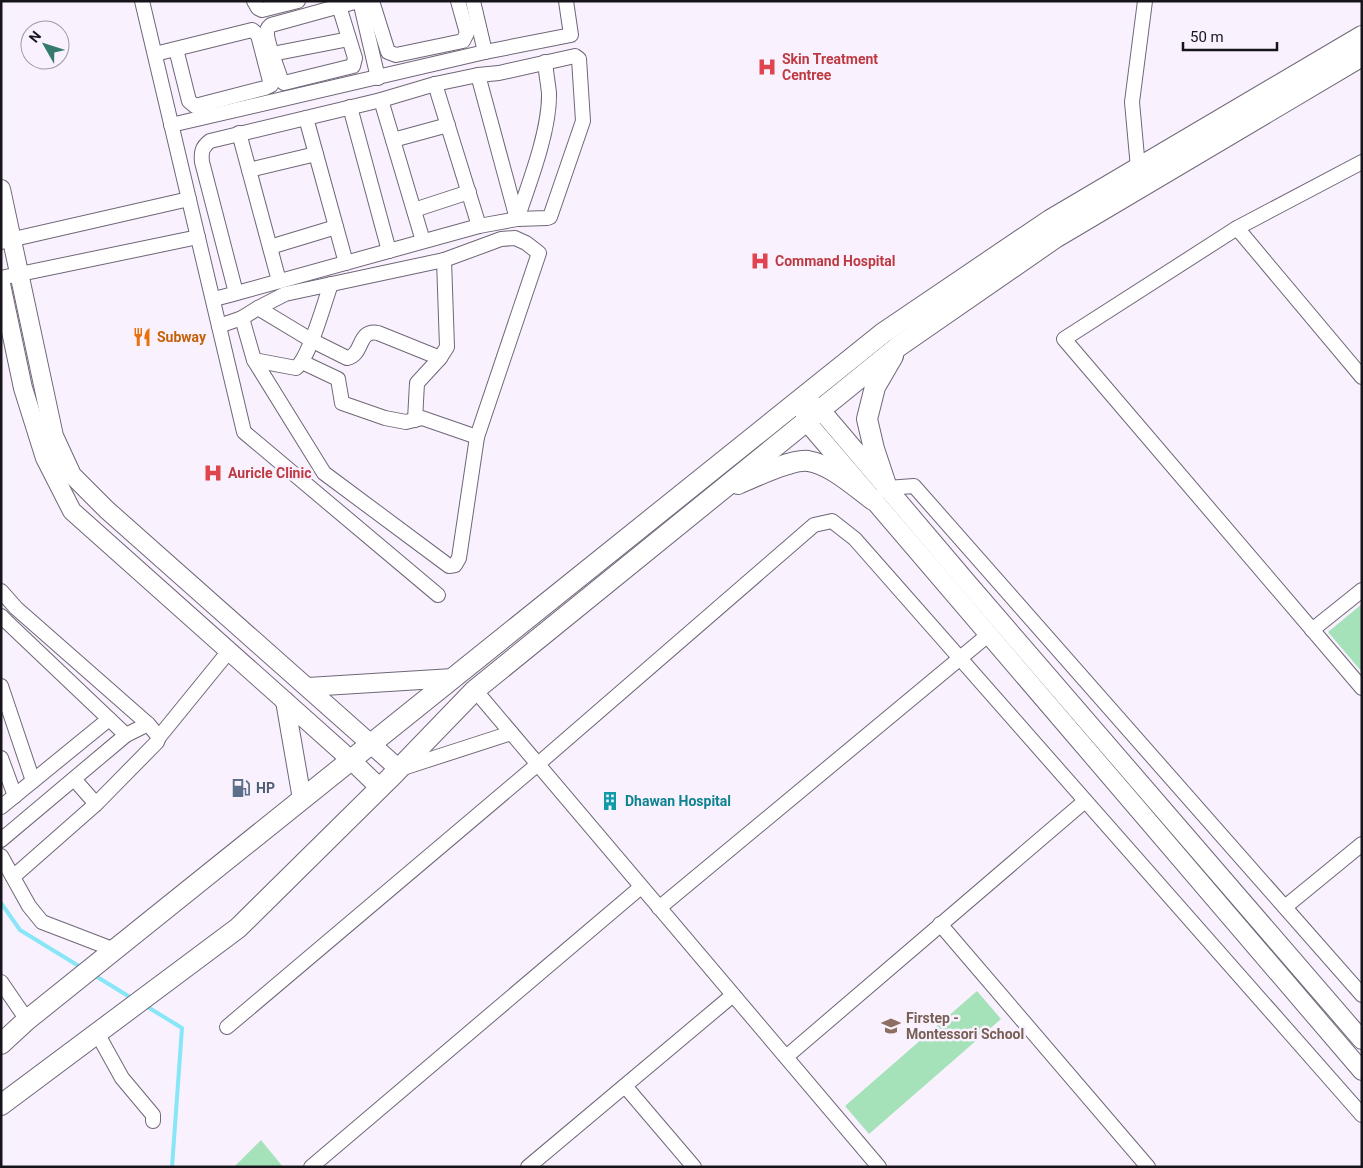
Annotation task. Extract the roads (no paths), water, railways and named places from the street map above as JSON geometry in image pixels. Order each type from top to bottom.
[{"type":"main road","points":[[1,1044],[27,1020],[883,333],[1050,220],[1362,36]]},
{"type":"main road","points":[[1,1105],[238,928],[399,769],[475,690],[899,346],[1055,238],[1362,56]]},
{"type":"main road","points":[[880,494],[868,419],[875,387],[899,346]]},
{"type":"main road","points":[[718,492],[780,467],[806,460],[825,466],[880,494]]},
{"type":"street","points":[[142,1],[244,432],[438,594]]},
{"type":"street","points":[[254,1],[258,8],[262,10],[298,1]]},
{"type":"street","points":[[338,6],[356,58],[353,66],[288,83],[281,80],[267,32],[271,25],[338,6],[359,1],[378,78]]},
{"type":"street","points":[[372,1],[388,52],[396,54],[463,41],[466,38],[467,32],[458,1]]},
{"type":"street","points":[[213,299],[479,226],[517,219],[547,218],[550,216],[583,121],[579,58],[575,56],[487,69],[481,68],[476,64],[479,54],[473,1]]},
{"type":"street","points":[[171,125],[479,54],[571,35],[566,1]]},
{"type":"street","points":[[1138,168],[1132,102],[1145,1]]},
{"type":"street","points":[[155,54],[252,30],[258,35],[271,85],[195,106],[189,101],[176,49]]},
{"type":"street","points":[[272,54],[349,39]]},
{"type":"street","points":[[236,293],[202,162],[201,154],[204,146],[210,141],[381,100],[435,84],[478,75],[499,73],[547,60]]},
{"type":"street","points":[[517,219],[540,149],[547,114],[549,94],[547,60]]},
{"type":"street","points":[[478,75],[517,219]]},
{"type":"street","points":[[435,84],[479,226]]},
{"type":"street","points":[[381,100],[423,241]]},
{"type":"street","points":[[350,107],[389,251]]},
{"type":"street","points":[[306,118],[346,263]]},
{"type":"street","points":[[393,140],[448,125]]},
{"type":"street","points":[[239,133],[279,281]]},
{"type":"street","points":[[249,170],[316,154]]},
{"type":"street","points":[[1362,162],[1237,228],[1064,339],[1362,688]]},
{"type":"street","points":[[1,189],[6,240],[19,274],[54,436],[72,475],[107,510],[372,743],[399,769],[511,733]]},
{"type":"street","points":[[414,210],[469,192]]},
{"type":"street","points":[[6,240],[189,199]]},
{"type":"street","points":[[270,247],[336,227]]},
{"type":"street","points":[[1237,228],[1362,377]]},
{"type":"street","points":[[1,278],[198,237]]},
{"type":"street","points":[[218,326],[242,318],[284,294],[444,260],[501,238],[515,238],[526,243],[539,253],[477,437],[459,558],[454,564],[449,566],[324,472],[254,360],[242,318]]},
{"type":"street","points":[[415,420],[417,383],[440,358],[447,347],[444,260]]},
{"type":"street","points":[[1,284],[23,388],[45,458],[72,511],[380,788]]},
{"type":"street","points":[[254,360],[296,368],[302,362],[331,284]]},
{"type":"street","points":[[258,308],[311,340],[347,358],[351,358],[355,354],[370,331],[440,358]]},
{"type":"street","points":[[302,362],[338,379],[342,403],[385,418],[406,422],[422,418],[477,437]]},
{"type":"street","points":[[802,398],[813,415],[880,494],[1362,1040]]},
{"type":"street","points":[[880,494],[914,486],[1362,995]]},
{"type":"street","points":[[880,494],[988,635],[1362,1071]]},
{"type":"street","points":[[227,1027],[538,764],[814,525],[832,521],[855,539],[1362,1114]]},
{"type":"street","points":[[1312,630],[1362,590]]},
{"type":"street","points":[[1,592],[16,608],[148,724],[159,737]]},
{"type":"street","points":[[16,608],[3,618],[126,734]]},
{"type":"street","points":[[660,908],[988,635]]},
{"type":"street","points":[[13,877],[96,804],[157,742],[159,737],[229,651]]},
{"type":"street","points":[[308,687],[453,678]]},
{"type":"street","points":[[1,686],[33,781]]},
{"type":"street","points":[[475,690],[879,1167]]},
{"type":"street","points":[[285,701],[302,799]]},
{"type":"street","points":[[1,807],[109,719]]},
{"type":"street","points":[[1,840],[126,734],[148,724]]},
{"type":"street","points":[[1,758],[15,796]]},
{"type":"street","points":[[74,779],[96,804]]},
{"type":"street","points":[[786,1057],[1085,801]]},
{"type":"street","points":[[1285,907],[1362,844]]},
{"type":"street","points":[[1,856],[29,906],[42,922],[118,947]]},
{"type":"street","points":[[310,1167],[641,887]]},
{"type":"street","points":[[940,924],[1148,1167]]},
{"type":"street","points":[[1,982],[27,1020]]},
{"type":"street","points":[[528,1167],[733,995]]},
{"type":"street","points":[[90,1038],[153,1115],[153,1121]]},
{"type":"street","points":[[625,1086],[694,1167]]},
{"type":"waterway","points":[[1,903],[20,930],[82,968]]},
{"type":"waterway","points":[[94,975],[133,999]]},
{"type":"waterway","points":[[146,1006],[182,1028],[172,1167]]},
{"type":"place","name":"Skin Treatment Centree","points":[[767,67]]},
{"type":"place","name":"Command Hospital","points":[[760,261]]},
{"type":"place","name":"Subway","points":[[142,337]]},
{"type":"place","name":"Auricle Clinic","points":[[213,473]]},
{"type":"place","name":"HP","points":[[241,788]]},
{"type":"place","name":"Dhawan Hospital","points":[[610,801]]},
{"type":"place","name":"Firstep - Montessori School","points":[[891,1026]]}]
